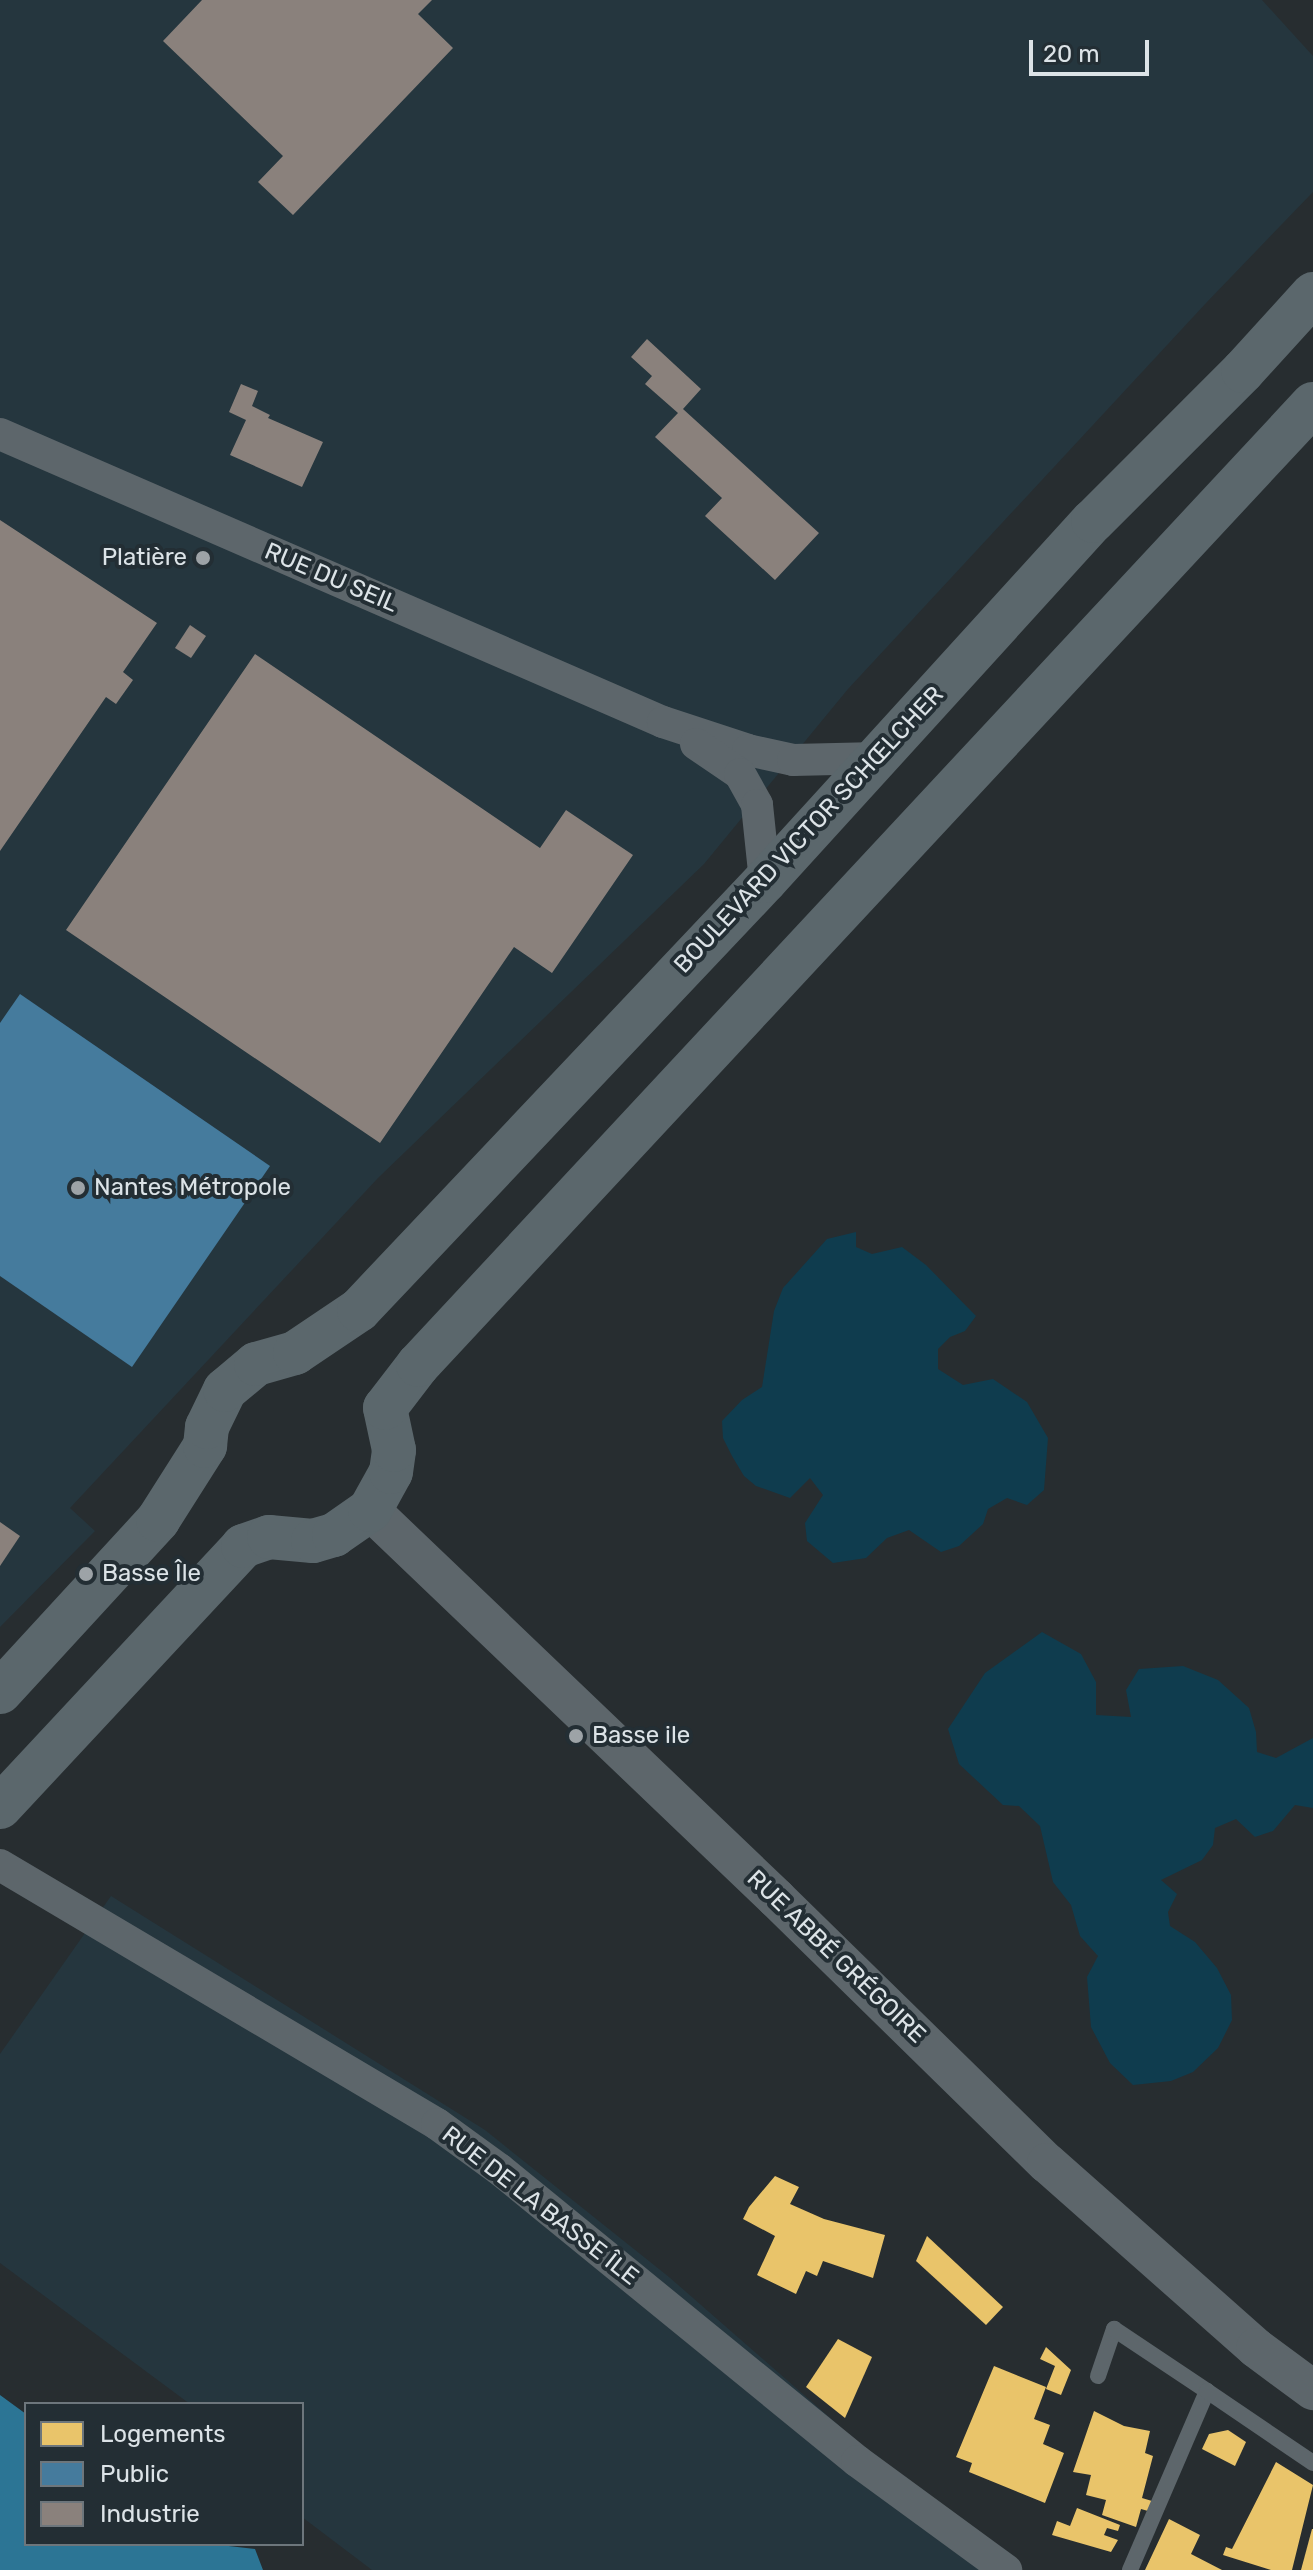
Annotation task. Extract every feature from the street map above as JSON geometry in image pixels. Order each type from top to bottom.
[{"type":"main road","name":"BOULEVARD VICTOR SCHŒLCHER","points":[[0,1692],[158,1520],[205,1446],[214,1407],[239,1375],[256,1364],[295,1353],[359,1310],[600,1051],[765,881],[1093,521],[1243,371],[1313,294]]},
{"type":"main road","points":[[0,1807],[243,1546],[269,1537],[313,1541],[334,1535],[370,1510],[391,1472],[394,1450],[385,1408],[418,1365],[1313,404]]},
{"type":"street","name":"RUE DU SEIL","points":[[0,434],[663,722],[748,750],[793,760],[878,758]]},
{"type":"street","name":"RUE DU SEIL","points":[[663,722],[740,774],[757,805],[765,881]]},
{"type":"street","name":"RUE ABBÉ GRÉGOIRE","points":[[370,1510],[776,1898],[1047,2163],[1256,2348],[1313,2390]]},
{"type":"street","name":"RUE DE LA BASSE ÎLE","points":[[0,1865],[437,2124],[499,2169],[857,2461],[1006,2570]]},
{"type":"lane","points":[[1098,2376],[1114,2329],[1313,2463]]},
{"type":"lane","points":[[1130,2570],[1207,2391]]},
{"type":"shaded area","points":[[0,0],[1262,0],[1313,56],[1313,192],[848,689],[704,864],[378,1178],[70,1508],[95,1531],[0,1627]]},
{"type":"shaded area","points":[[856,1232],[856,1247],[872,1254],[902,1247],[926,1265],[976,1316],[965,1331],[950,1337],[938,1349],[938,1369],[963,1385],[993,1379],[1027,1402],[1048,1438],[1044,1490],[1027,1505],[1007,1498],[988,1509],[983,1524],[959,1546],[941,1552],[909,1530],[887,1538],[866,1558],[833,1563],[807,1541],[805,1523],[823,1495],[810,1478],[790,1498],[756,1486],[744,1476],[732,1456],[723,1438],[722,1421],[742,1400],[762,1387],[774,1311],[783,1288],[827,1239]]},
{"type":"shaded area","points":[[1042,1632],[1081,1654],[1096,1682],[1096,1715],[1131,1717],[1126,1690],[1139,1669],[1183,1666],[1218,1680],[1249,1708],[1256,1732],[1257,1752],[1276,1758],[1313,1738],[1313,1808],[1295,1805],[1273,1831],[1255,1837],[1236,1819],[1215,1828],[1213,1845],[1202,1860],[1161,1880],[1177,1894],[1168,1912],[1170,1926],[1195,1942],[1217,1968],[1231,1995],[1232,2020],[1218,2048],[1193,2072],[1171,2081],[1133,2085],[1110,2063],[1091,2027],[1087,1977],[1098,1956],[1080,1936],[1071,1905],[1053,1882],[1040,1826],[1019,1806],[1003,1805],[959,1764],[948,1729],[985,1673]]},
{"type":"shaded area","points":[[111,1896],[485,2130],[669,2277],[1004,2570],[372,2570],[304,2519],[304,2402],[187,2402],[0,2263],[0,2054]]},
{"type":"shaded area","points":[[0,2395],[24,2413],[24,2546],[229,2546],[255,2549],[263,2570],[0,2570]]},
{"type":"building: Logements","points":[[775,2176],[799,2187],[790,2204],[824,2219],[885,2235],[873,2278],[823,2261],[817,2276],[806,2271],[796,2294],[757,2275],[775,2236],[743,2219]]},
{"type":"building: Logements","points":[[927,2236],[1003,2307],[986,2325],[916,2261]]},
{"type":"building: Logements","points":[[838,2339],[872,2357],[845,2418],[806,2387]]},
{"type":"building: Logements","points":[[1046,2347],[1071,2370],[1061,2395],[1046,2389],[1055,2366],[1040,2359]]},
{"type":"building: Logements","points":[[994,2366],[1046,2387],[1034,2419],[1050,2425],[1043,2444],[1064,2453],[1045,2503],[969,2472],[972,2463],[956,2457]]},
{"type":"building: Logements","points":[[1094,2411],[1124,2426],[1150,2431],[1145,2453],[1153,2456],[1142,2498],[1152,2501],[1148,2511],[1141,2509],[1136,2527],[1102,2515],[1106,2500],[1086,2495],[1091,2475],[1073,2472]]},
{"type":"building: Logements","points":[[1228,2430],[1246,2442],[1235,2466],[1202,2449],[1209,2434]]},
{"type":"building: Logements","points":[[1276,2462],[1313,2485],[1292,2570],[1271,2570],[1223,2555],[1226,2547],[1232,2549]]},
{"type":"building: Logements","points":[[1077,2508],[1120,2525],[1118,2531],[1107,2528],[1104,2535],[1118,2540],[1111,2552],[1052,2535],[1057,2521],[1070,2526]]},
{"type":"building: Logements","points":[[1169,2519],[1200,2535],[1191,2554],[1222,2570],[1145,2570]]},
{"type":"building: Logements","points":[[1312,2529],[1313,2570],[1301,2570]]},
{"type":"building: Public","points":[[20,994],[270,1166],[132,1367],[0,1276],[0,1023]]},
{"type":"building: Industrie","points":[[202,0],[432,0],[418,14],[453,48],[293,215],[258,182],[283,156],[163,41]]},
{"type":"building: Industrie","points":[[647,339],[701,389],[683,409],[819,533],[775,580],[705,516],[722,498],[655,437],[678,413],[645,384],[652,376],[631,357]]},
{"type":"building: Industrie","points":[[241,384],[258,391],[252,406],[270,415],[268,418],[323,442],[302,487],[230,455],[246,420],[229,412]]},
{"type":"building: Industrie","points":[[0,520],[157,623],[123,672],[133,680],[116,704],[106,697],[0,851]]},
{"type":"building: Industrie","points":[[190,625],[206,636],[191,658],[175,648]]},
{"type":"building: Industrie","points":[[255,654],[540,848],[566,810],[633,855],[552,973],[514,947],[380,1143],[66,930]]},
{"type":"building: Industrie","points":[[0,1522],[20,1536],[0,1566]]},
{"type":"place","name":"Platière","points":[[203,558]]},
{"type":"place","name":"Nantes Métropole","points":[[78,1188]]},
{"type":"place","name":"Basse Île","points":[[86,1574]]},
{"type":"place","name":"Basse ile","points":[[576,1736]]}]
